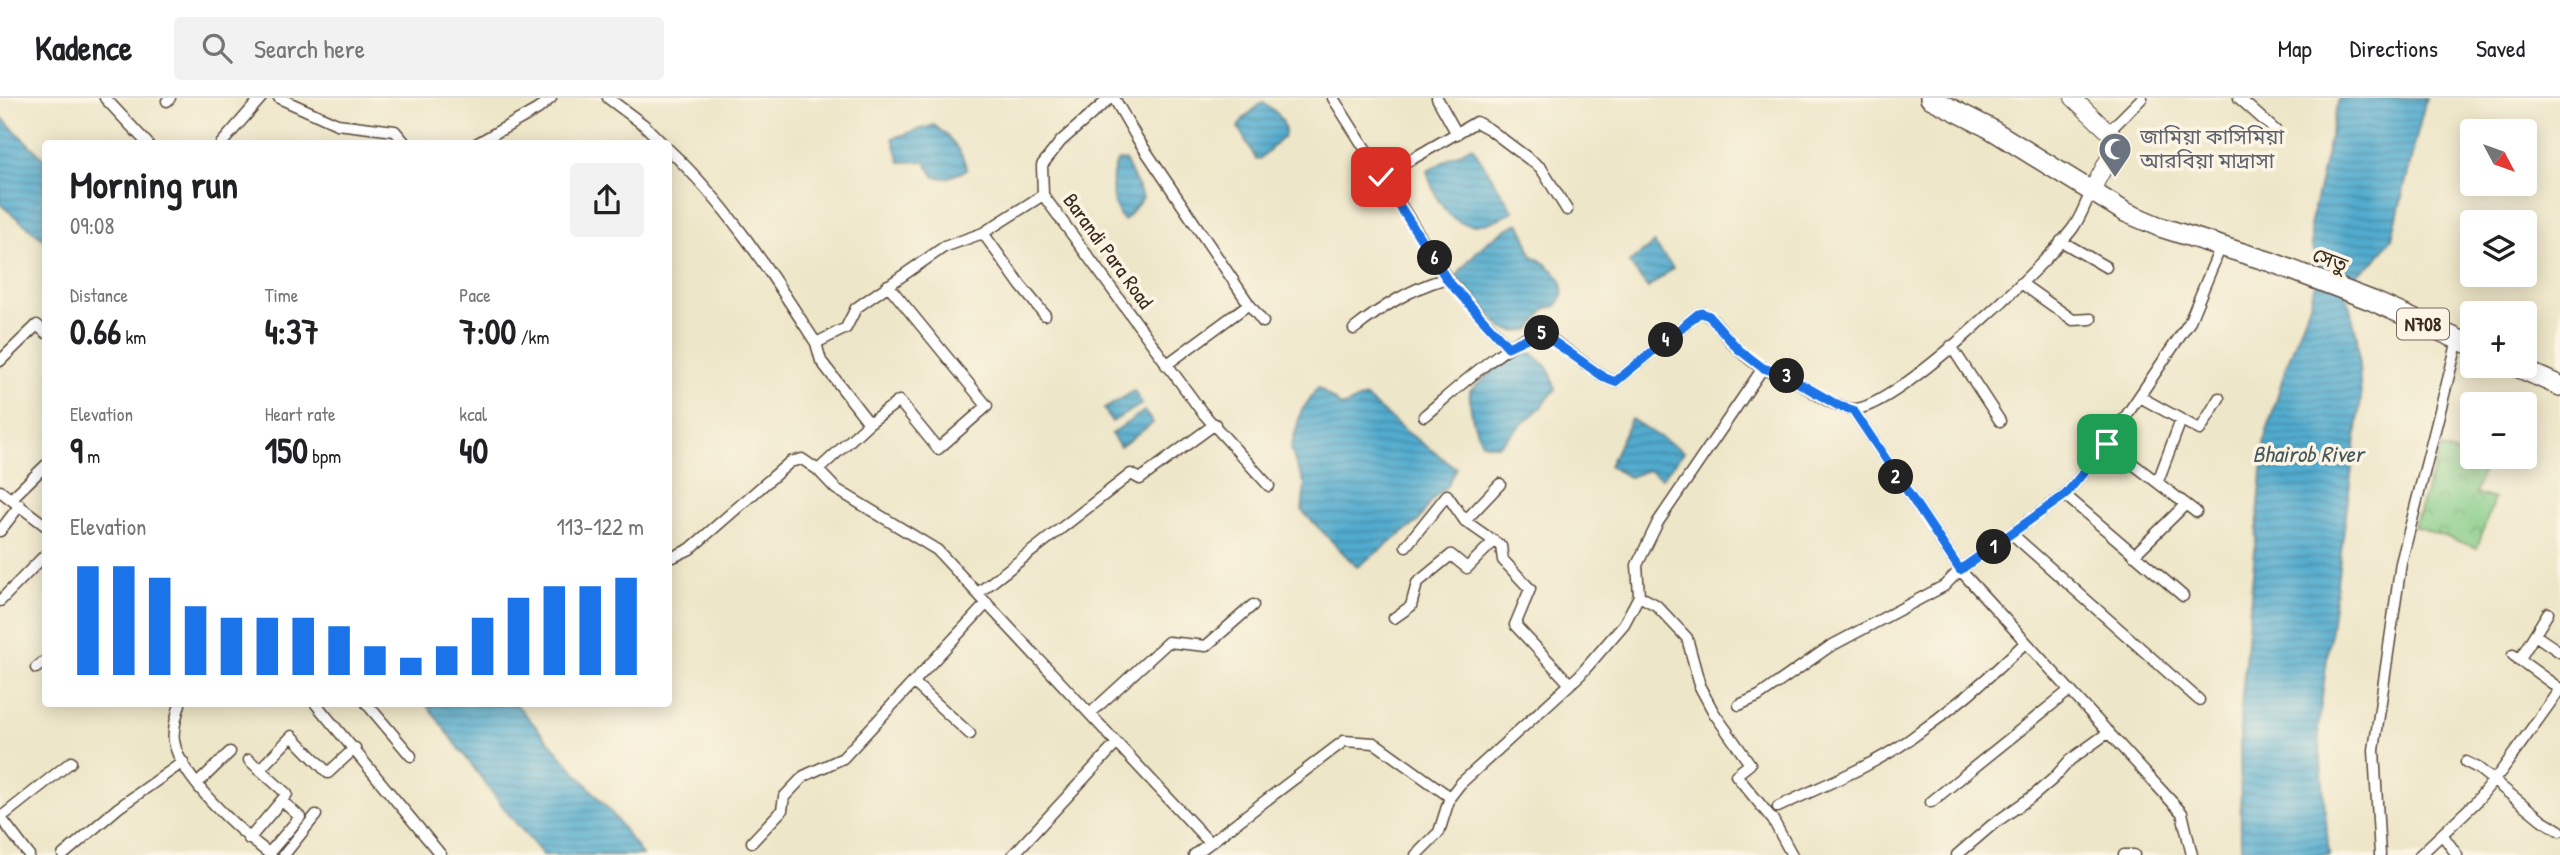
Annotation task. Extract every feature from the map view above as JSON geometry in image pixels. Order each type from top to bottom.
[{"type":"highway","name":"N708","points":[[1930,98],[1989,128],[2125,212],[2160,228],[2221,246]]},
{"type":"highway","name":"সেতু","points":[[2221,246],[2373,301],[2460,341]]},
{"type":"highway","points":[[2537,376],[2560,386]]},
{"type":"street","points":[[105,98],[144,140]]},
{"type":"street","points":[[224,140],[261,98]]},
{"type":"street","points":[[279,98],[337,124],[395,131],[403,140]]},
{"type":"street","points":[[483,140],[538,109],[551,98]]},
{"type":"street","points":[[608,98],[658,140]]},
{"type":"street","points":[[1112,98],[1263,321]]},
{"type":"street","name":"Barandi Para Road","points":[[1112,98],[1061,141],[1042,165],[1043,195],[1202,412],[1269,486]]},
{"type":"street","points":[[1333,98],[1448,281],[1508,347]]},
{"type":"street","points":[[1437,98],[1457,134]]},
{"type":"street","points":[[1424,416],[1508,347],[1540,332],[1605,378],[1615,382],[1702,313],[1709,316],[1738,349],[1763,368],[1785,375],[1839,406],[1853,410],[1871,405],[1910,380],[2017,289],[2074,227],[2119,141],[2073,98]]},
{"type":"street","points":[[2109,131],[2142,98]]},
{"type":"street","points":[[2239,98],[2276,131]]},
{"type":"street","points":[[1381,177],[1476,122],[1541,168],[1567,211]]},
{"type":"street","points":[[672,153],[708,189],[772,275],[816,344],[821,361],[869,423]]},
{"type":"street","points":[[816,344],[846,328],[856,308],[944,247],[983,233],[1043,195]]},
{"type":"street","points":[[983,233],[1045,316]]},
{"type":"street","points":[[2061,241],[2106,267]]},
{"type":"street","points":[[1739,705],[1759,696],[1829,647],[1944,586],[1960,570],[2065,495],[2107,444],[2189,323],[2221,246]]},
{"type":"street","points":[[1354,329],[1377,311],[1410,292],[1440,280],[1448,281]]},
{"type":"street","points":[[818,470],[869,423],[899,401],[938,449],[987,406],[888,285]]},
{"type":"street","points":[[2025,286],[2073,320],[2091,319]]},
{"type":"street","points":[[1166,365],[1249,304]]},
{"type":"street","points":[[0,360],[37,325],[42,329]]},
{"type":"street","points":[[1951,346],[2000,421]]},
{"type":"street","points":[[2380,855],[2374,750],[2401,563],[2460,360]]},
{"type":"street","points":[[1416,855],[1439,832],[1450,797],[1484,760],[1570,684],[1624,624],[1639,596],[1637,565],[1658,522],[1763,368]]},
{"type":"street","points":[[2140,397],[2200,430],[2219,398]]},
{"type":"street","points":[[1853,410],[1960,570],[2182,813],[2192,855]]},
{"type":"street","points":[[2158,481],[2182,420]]},
{"type":"street","points":[[978,593],[1131,474],[1140,479],[1215,424]]},
{"type":"street","points":[[2107,444],[2196,512]]},
{"type":"street","points":[[672,557],[690,549],[790,462],[802,459],[818,470],[836,489],[937,551],[1210,843]]},
{"type":"street","points":[[0,531],[16,502],[42,470]]},
{"type":"street","points":[[1465,521],[1500,484]]},
{"type":"street","points":[[0,491],[42,523]]},
{"type":"street","points":[[1406,546],[1447,495],[1465,521],[1501,546],[1503,560],[1530,589],[1515,625],[1570,684]]},
{"type":"street","points":[[2065,495],[2183,596]]},
{"type":"street","points":[[2134,555],[2186,504]]},
{"type":"street","points":[[2012,534],[2199,700]]},
{"type":"street","points":[[1394,618],[1411,606],[1417,583],[1451,555],[1466,568],[1493,541]]},
{"type":"street","points":[[0,601],[42,558]]},
{"type":"street","points":[[1639,596],[1656,606],[1687,639],[1700,685],[1714,712],[1750,764],[1736,775],[1773,820],[1793,855]]},
{"type":"street","points":[[752,842],[782,810],[784,797],[794,785],[811,771],[843,758],[988,603]]},
{"type":"street","points":[[1095,709],[1168,642],[1206,646],[1253,605]]},
{"type":"street","points":[[2420,855],[2475,803],[2560,689],[2516,657],[2549,613]]},
{"type":"street","points":[[2535,635],[2560,652]]},
{"type":"street","points":[[1778,807],[1908,741],[1994,674],[2025,643]]},
{"type":"street","points":[[36,668],[42,663]]},
{"type":"street","points":[[913,682],[970,734]]},
{"type":"street","points":[[1930,802],[2070,690]]},
{"type":"street","points":[[180,707],[174,741],[183,762],[197,784],[228,818],[270,854],[300,817],[282,801]]},
{"type":"street","points":[[319,707],[441,855]]},
{"type":"street","points":[[370,707],[411,756]]},
{"type":"street","points":[[1957,855],[1992,825],[2043,788],[2070,760],[2109,732]]},
{"type":"street","points":[[259,771],[292,736],[328,773],[355,748]]},
{"type":"street","points":[[1194,855],[1343,741],[1374,743],[1450,797]]},
{"type":"street","points":[[1013,855],[1117,743]]},
{"type":"street","points":[[197,784],[230,751]]},
{"type":"street","points":[[249,760],[288,794],[249,838]]},
{"type":"street","points":[[2466,761],[2560,831]]},
{"type":"street","points":[[29,855],[1,818],[72,762]]},
{"type":"street","points":[[63,855],[140,791],[183,762]]},
{"type":"street","points":[[284,855],[316,815]]},
{"type":"street","points":[[2442,834],[2457,855]]},
{"type":"street","points":[[2124,855],[2134,855]]},
{"type":"green space","points":[[2441,448],[2460,454],[2460,469],[2483,469],[2475,493],[2494,499],[2477,548],[2414,526]]},
{"type":"water","name":"Bhairob River","points":[[2339,98],[2426,98],[2392,238],[2375,261],[2350,279],[2346,292],[2357,336],[2361,399],[2318,728],[2329,855],[2241,855],[2240,719],[2265,438],[2286,367],[2311,301],[2318,268],[2310,226]]},
{"type":"water","points":[[1263,102],[1282,120],[1285,135],[1260,159],[1256,159],[1238,127],[1244,118]]},
{"type":"water","points":[[0,116],[42,157],[42,239],[0,204]]},
{"type":"water","points":[[934,125],[955,144],[967,170],[947,178],[935,177],[924,161],[900,162],[893,138]]},
{"type":"water","points":[[1472,146],[1513,211],[1481,224],[1457,221],[1448,213],[1433,188],[1427,171]]},
{"type":"water","points":[[1125,160],[1143,198],[1124,221],[1116,209],[1112,184],[1117,161]]},
{"type":"water","points":[[1519,223],[1531,255],[1553,270],[1562,283],[1563,291],[1555,307],[1546,308],[1530,330],[1516,332],[1502,328],[1456,277],[1483,246]]},
{"type":"water","points":[[1654,243],[1673,268],[1648,288],[1629,263]]},
{"type":"water","points":[[1528,351],[1547,367],[1555,390],[1541,407],[1498,446],[1482,443],[1472,418],[1470,391],[1503,362]]},
{"type":"water","points":[[1318,387],[1342,407],[1365,397],[1456,468],[1447,486],[1431,501],[1418,522],[1357,567],[1302,511],[1305,484],[1291,449],[1301,412]]},
{"type":"water","points":[[1134,391],[1142,404],[1112,422],[1104,409]]},
{"type":"water","points":[[1144,411],[1153,423],[1120,447],[1111,434]]},
{"type":"water","points":[[1631,419],[1684,452],[1662,478],[1648,470],[1629,477],[1609,466]]},
{"type":"water","points":[[428,707],[519,707],[611,812],[642,855],[543,855],[509,815]]},
{"type":"place","name":"জামিয়া কাসিমিয়া আরবিয়া মাদ্রাসা","points":[[2115,179]]},
{"type":"route","points":[[1381,177],[1448,281],[1508,347],[1540,332],[1611,382],[1615,382],[1702,313],[1709,316],[1738,349],[1763,368],[1785,375],[1839,406],[1853,410],[1960,570],[2065,495],[2107,444]]}]
